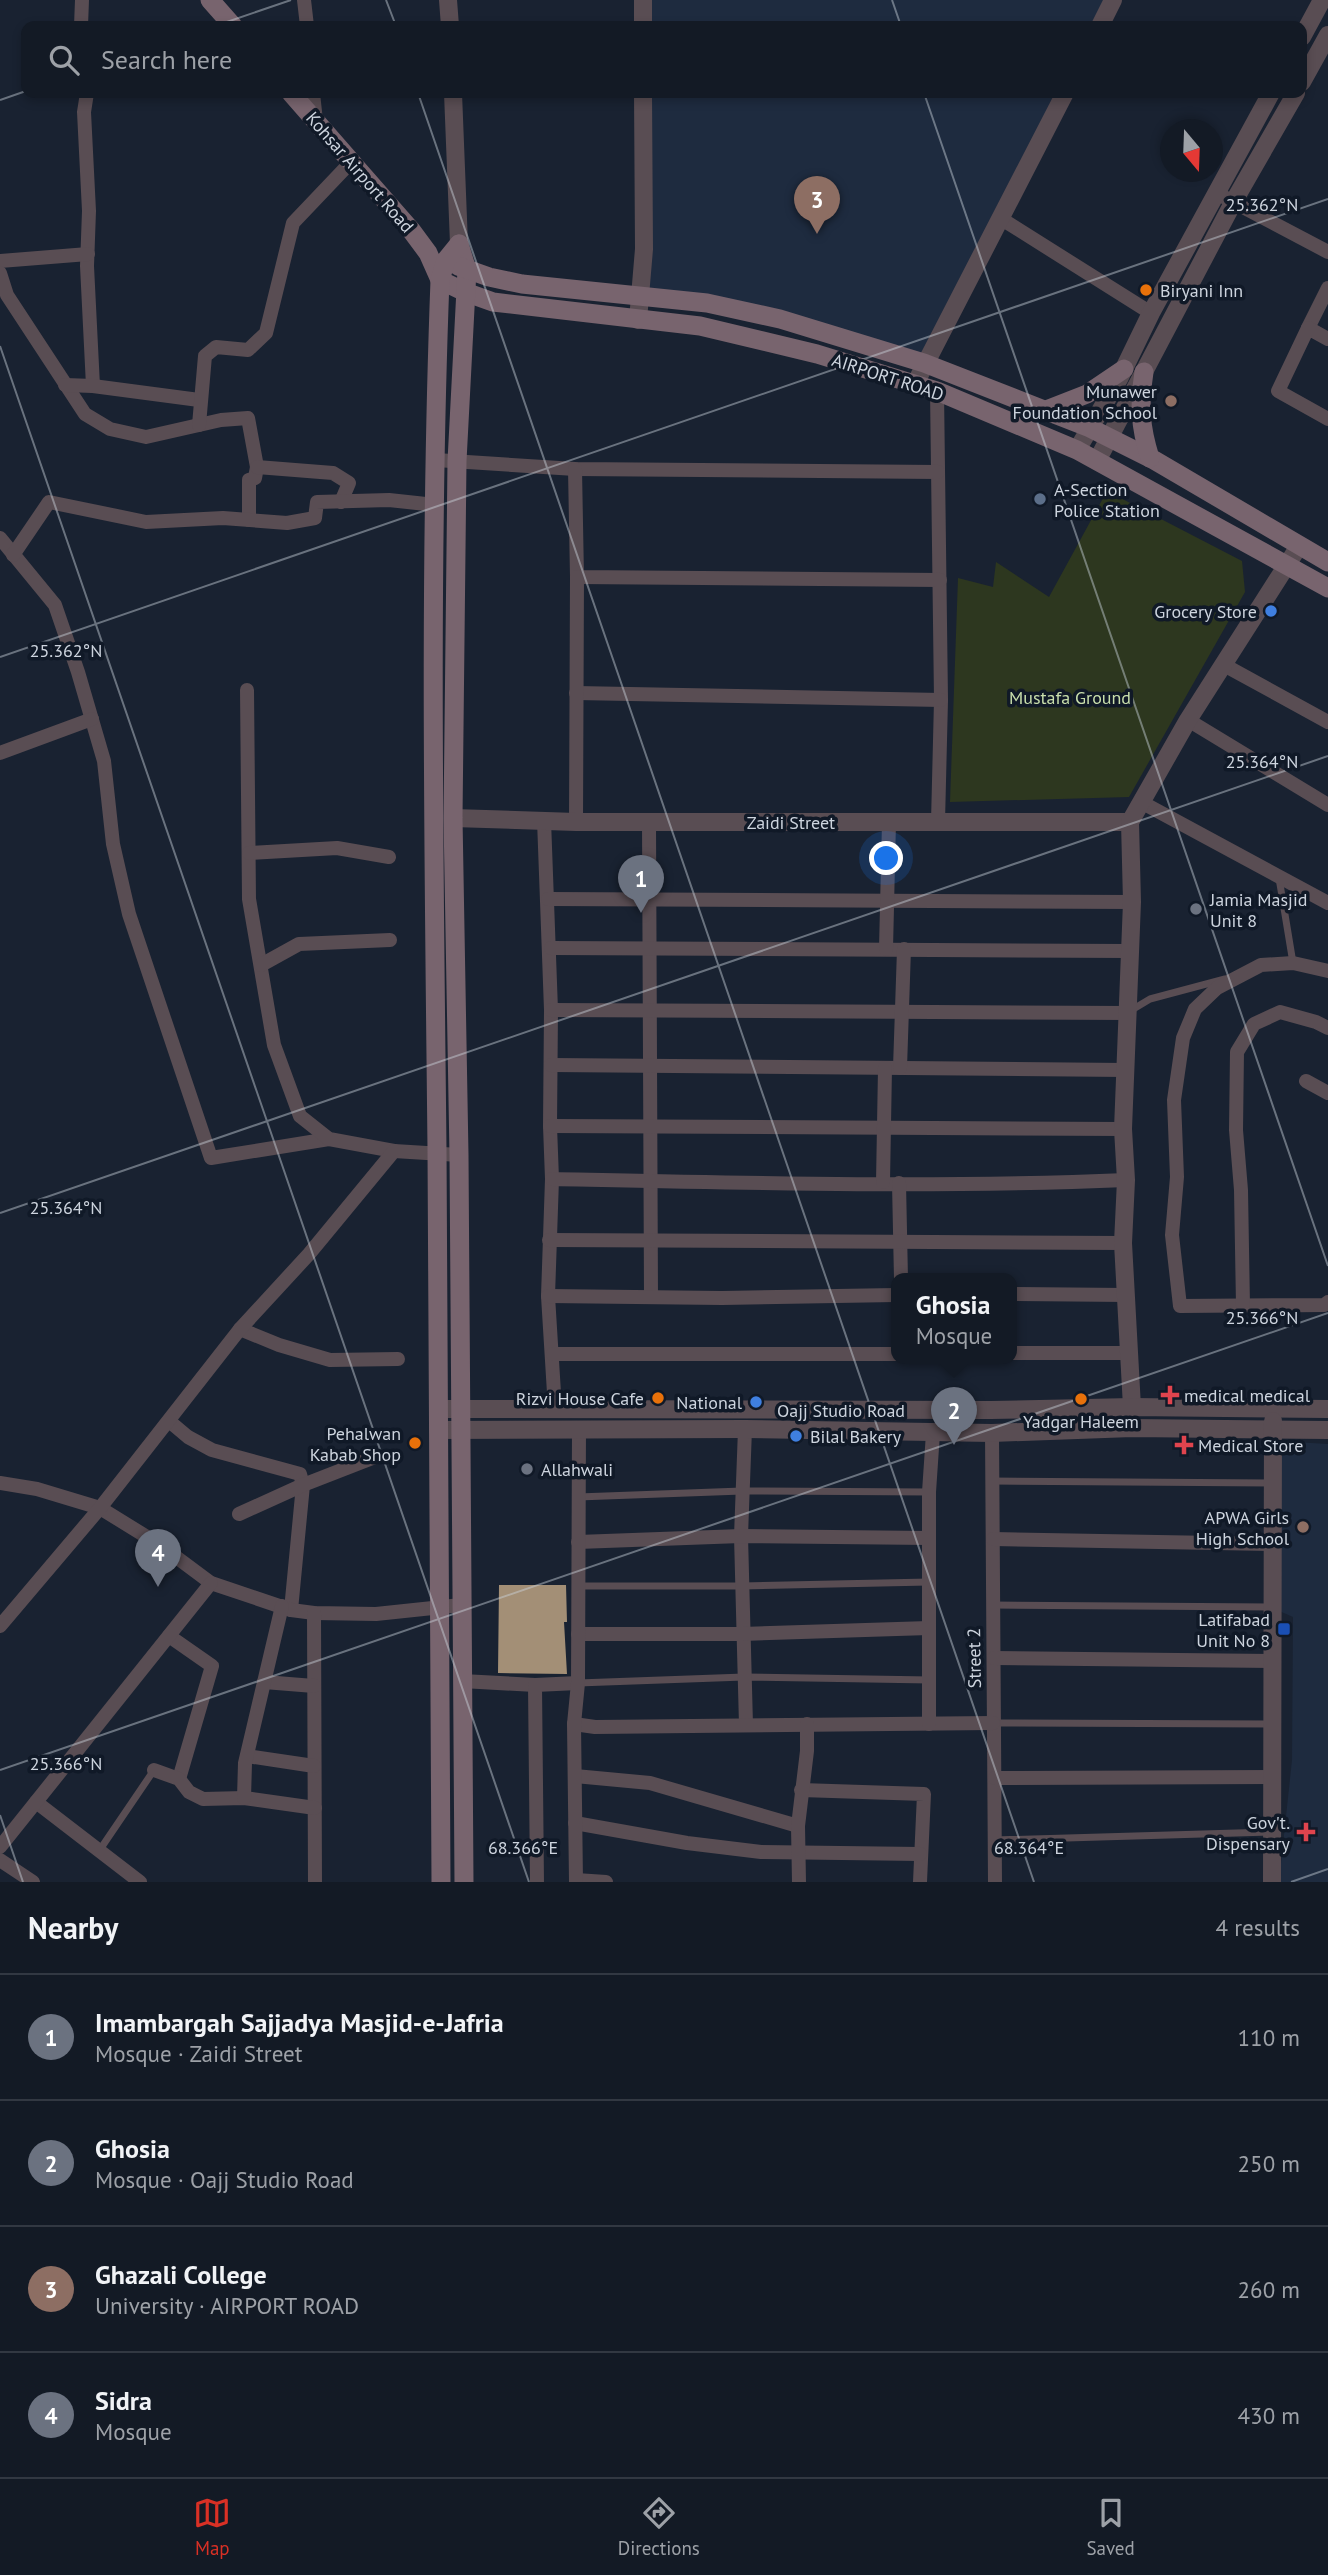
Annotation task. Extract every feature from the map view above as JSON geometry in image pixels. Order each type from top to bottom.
[{"type":"main road","points":[[210,0],[229,21]]},
{"type":"main road","name":"Kohsar Airport Road","points":[[295,98],[437,257]]},
{"type":"main road","points":[[437,257],[459,244],[467,270],[457,461],[453,818],[459,1155],[464,1882]]},
{"type":"main road","points":[[437,257],[467,270],[522,284],[707,303],[780,319],[924,363],[1090,428],[1150,458],[1328,562]]},
{"type":"main road","points":[[437,257],[440,280],[432,818],[437,1153],[441,1882]]},
{"type":"main road","name":"AIRPORT ROAD","points":[[440,280],[493,302],[713,329],[817,354],[937,391],[1077,450],[1328,588]]},
{"type":"main road","points":[[1046,410],[1087,394],[1124,369]]},
{"type":"main road","points":[[1144,372],[1140,401],[1141,430],[1150,458]]},
{"type":"street","points":[[81,21],[82,0]]},
{"type":"street","points":[[304,0],[306,21]]},
{"type":"street","points":[[448,0],[450,21]]},
{"type":"street","points":[[643,0],[643,21]]},
{"type":"street","points":[[1102,21],[1113,0]]},
{"type":"street","points":[[1307,28],[1322,0]]},
{"type":"street","points":[[1307,73],[1328,35]]},
{"type":"street","points":[[86,98],[84,112],[93,386]]},
{"type":"street","points":[[314,98],[316,121]]},
{"type":"street","points":[[453,98],[459,244]]},
{"type":"street","points":[[638,320],[644,249],[643,98]]},
{"type":"street","points":[[915,384],[1062,98]]},
{"type":"street","points":[[1077,450],[1124,369],[1151,313],[1268,98]]},
{"type":"street","points":[[1097,461],[1234,201],[1293,98]]},
{"type":"street","points":[[199,425],[205,356],[216,347],[248,350],[266,333],[293,223],[352,161]]},
{"type":"street","points":[[1215,194],[1234,201],[1328,252]]},
{"type":"street","points":[[1000,218],[1151,313]]},
{"type":"street","points":[[0,261],[88,254]]},
{"type":"street","points":[[0,273],[7,295],[85,414],[110,429],[146,437],[221,420],[248,418],[257,467],[255,478],[250,480],[249,520]]},
{"type":"street","points":[[1328,288],[1278,391],[1328,419]]},
{"type":"street","points":[[1308,328],[1328,339]]},
{"type":"street","points":[[65,385],[93,386],[200,401]]},
{"type":"street","points":[[937,391],[942,700],[937,822]]},
{"type":"street","points":[[436,460],[575,469],[938,472]]},
{"type":"street","points":[[257,467],[333,473],[349,483],[341,502]]},
{"type":"street","points":[[575,469],[576,822]]},
{"type":"street","points":[[13,555],[49,502],[146,523],[223,518],[287,523],[315,518],[317,502],[389,500],[435,505]]},
{"type":"street","points":[[0,538],[55,605],[104,761],[113,844],[129,914],[211,1158],[329,1139],[394,1151],[459,1155]]},
{"type":"street","points":[[1132,1428],[1123,1243],[1126,1180],[1123,1129],[1132,902],[1130,822],[1188,720],[1299,545]]},
{"type":"street","points":[[577,577],[940,580]]},
{"type":"street","points":[[1224,665],[1328,722]]},
{"type":"street","points":[[247,690],[249,899],[274,1045],[300,1116],[329,1139]]},
{"type":"street","points":[[576,693],[942,700]]},
{"type":"street","points":[[0,753],[92,719]]},
{"type":"street","points":[[1188,720],[1328,805]]},
{"type":"street","points":[[1141,802],[1328,903]]},
{"type":"street","name":"Zaidi Street","points":[[453,818],[576,822],[1130,822]]},
{"type":"street","points":[[544,820],[551,948],[552,1179],[548,1296],[555,1409]]},
{"type":"street","points":[[649,822],[651,1297]]},
{"type":"street","points":[[886,949],[889,822]]},
{"type":"street","points":[[248,853],[337,848],[389,857]]},
{"type":"street","points":[[548,899],[1132,902]]},
{"type":"street","points":[[261,965],[299,944],[390,940]]},
{"type":"street","points":[[551,948],[1128,951]]},
{"type":"street","points":[[883,1182],[884,1128],[902,1012],[904,950]]},
{"type":"street","points":[[1328,971],[1293,963],[1261,965],[1217,988],[1195,1009],[1183,1038],[1174,1100],[1177,1177],[1172,1236],[1180,1306],[1324,1305],[1328,1302]]},
{"type":"street","points":[[551,1010],[1128,1013]]},
{"type":"street","points":[[1243,1306],[1241,1190],[1236,1130],[1237,1052],[1254,1024],[1280,1012],[1328,1028]]},
{"type":"street","points":[[551,1065],[1126,1070]]},
{"type":"street","points":[[1306,1081],[1328,1093]]},
{"type":"street","points":[[550,1126],[1123,1129]]},
{"type":"street","points":[[0,1626],[100,1507],[240,1329],[309,1254],[394,1151]]},
{"type":"street","points":[[552,1179],[883,1182],[1126,1180]]},
{"type":"street","points":[[899,1182],[901,1273]]},
{"type":"street","points":[[548,1240],[1123,1243]]},
{"type":"street","points":[[1017,1293],[1127,1295]]},
{"type":"street","points":[[548,1296],[891,1295]]},
{"type":"street","points":[[240,1329],[279,1345],[330,1360],[398,1359]]},
{"type":"street","points":[[553,1354],[891,1353]]},
{"type":"street","points":[[1017,1353],[1128,1353]]},
{"type":"street","points":[[1272,1882],[1273,1408]]},
{"type":"street","name":"Oajj Studio Road","points":[[438,1409],[1328,1409]]},
{"type":"street","points":[[169,1421],[188,1437],[212,1450],[300,1474],[303,1485],[286,1608],[264,1682],[247,1756],[244,1798]]},
{"type":"street","name":"Oajj Studio Road","points":[[438,1430],[745,1429],[992,1433],[1132,1428],[1328,1430]]},
{"type":"street","points":[[579,1429],[578,1683],[574,1724],[576,1881],[606,1882]]},
{"type":"street","points":[[745,1429],[741,1536],[746,1725]]},
{"type":"street","points":[[929,1724],[929,1492],[933,1433]]},
{"type":"street","name":"Street 2","points":[[992,1433],[995,1882]]},
{"type":"street","points":[[239,1514],[375,1457]]},
{"type":"street","points":[[0,1483],[37,1489],[100,1507],[160,1545],[211,1583],[286,1608],[314,1613],[376,1614],[461,1605]]},
{"type":"street","points":[[578,1542],[741,1536],[929,1538]]},
{"type":"street","points":[[993,1539],[1273,1544]]},
{"type":"street","points":[[0,1847],[211,1583]]},
{"type":"street","points":[[314,1613],[315,1882]]},
{"type":"street","points":[[578,1634],[742,1634],[929,1628]]},
{"type":"street","points":[[169,1636],[212,1666],[179,1779]]},
{"type":"street","points":[[994,1658],[1272,1661]]},
{"type":"street","points":[[462,1681],[535,1685],[578,1683]]},
{"type":"street","points":[[264,1682],[314,1686]]},
{"type":"street","points":[[535,1685],[537,1882]]},
{"type":"street","points":[[574,1724],[595,1727],[993,1723]]},
{"type":"street","points":[[799,1882],[798,1826],[807,1751],[807,1724]]},
{"type":"street","points":[[247,1756],[314,1766]]},
{"type":"street","points":[[154,1770],[179,1779],[189,1792],[203,1799],[244,1798],[315,1808]]},
{"type":"street","points":[[575,1776],[650,1783],[798,1826]]},
{"type":"street","points":[[995,1778],[1272,1777]]},
{"type":"street","points":[[801,1790],[924,1794],[920,1882]]},
{"type":"street","points":[[36,1802],[140,1882]]},
{"type":"street","points":[[575,1823],[687,1843],[761,1852],[920,1854]]},
{"type":"street","points":[[0,1860],[33,1882]]},
{"type":"lane","points":[[1278,874],[1293,963]]},
{"type":"lane","points":[[1128,1013],[1150,999],[1203,983],[1239,976]]},
{"type":"lane","points":[[991,1481],[1273,1483]]},
{"type":"lane","points":[[578,1497],[741,1491],[929,1492]]},
{"type":"lane","points":[[578,1586],[929,1582]]},
{"type":"lane","points":[[992,1605],[1272,1608]]},
{"type":"lane","points":[[578,1683],[744,1677],[930,1679]]},
{"type":"lane","points":[[993,1723],[1272,1724]]},
{"type":"lane","points":[[99,1851],[154,1770]]},
{"type":"lane","points":[[994,1840],[1272,1832]]},
{"type":"shaded area","points":[[637,0],[1113,0],[1102,21],[637,21]]},
{"type":"shaded area","points":[[639,98],[1062,98],[924,363],[780,319],[640,296]]},
{"type":"shaded area","points":[[1278,1441],[1328,1444],[1328,1882],[1279,1882],[1292,1760],[1293,1617],[1277,1610]]},
{"type":"green space","name":"Mustafa Ground","points":[[1107,491],[1242,561],[1245,592],[1129,797],[950,802],[958,578],[993,587],[996,562],[1049,597]]},
{"type":"building","points":[[499,1585],[566,1585],[567,1622],[564,1622],[567,1674],[498,1673]]},
{"type":"place","name":"Ghazali College","points":[[817,234]]},
{"type":"place","name":"Biryani Inn","points":[[1146,290]]},
{"type":"place","name":"Munawer Foundation School","points":[[1171,401]]},
{"type":"place","name":"A-Section Police Station","points":[[1040,499]]},
{"type":"place","name":"Grocery Store","points":[[1271,611]]},
{"type":"place","name":"Jamia Masjid Unit 8","points":[[1196,909]]},
{"type":"place","name":"Imambargah Sajjadya Masjid-e-Jafria","points":[[641,913]]},
{"type":"place","name":"medical medical","points":[[1170,1395]]},
{"type":"place","name":"Rizvi House Cafe","points":[[658,1398]]},
{"type":"place","name":"Yadgar Haleem","points":[[1081,1399]]},
{"type":"place","name":"National","points":[[756,1402]]},
{"type":"place","name":"Bilal Bakery","points":[[796,1436]]},
{"type":"place","name":"Pehalwan Kabab Shop","points":[[415,1443]]},
{"type":"place","name":"Ghosia","points":[[954,1445]]},
{"type":"place","name":"Medical Store","points":[[1184,1445]]},
{"type":"place","name":"Allahwali","points":[[527,1469]]},
{"type":"place","name":"APWA Girls High School","points":[[1303,1527]]},
{"type":"place","name":"Sidra","points":[[158,1587]]},
{"type":"place","name":"Latifabad Unit No 8","points":[[1284,1629]]},
{"type":"place","name":"Gov't. Dispensary","points":[[1306,1832]]}]
